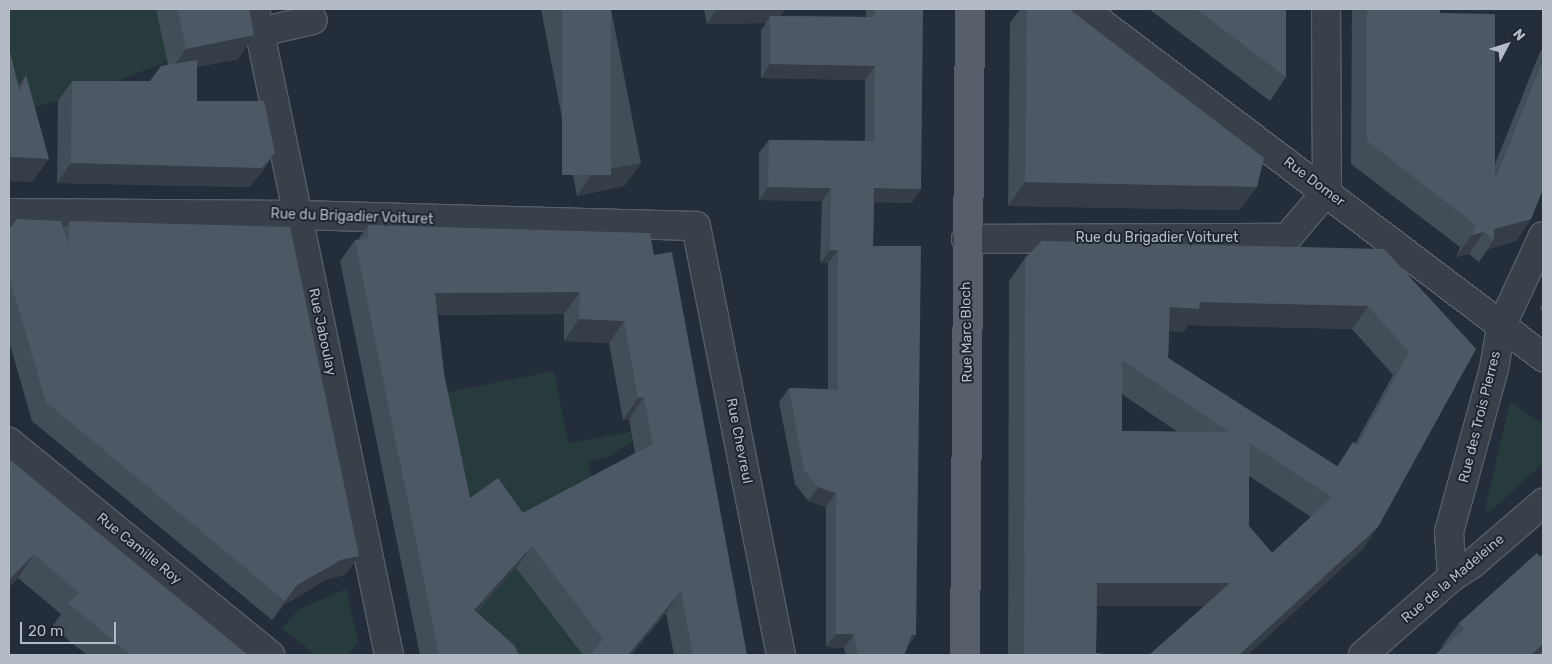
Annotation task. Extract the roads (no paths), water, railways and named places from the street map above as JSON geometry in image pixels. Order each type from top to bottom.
[{"type":"main road","name":"Rue Marc Bloch","points":[[965,655],[966,239],[970,9]]},
{"type":"street","name":"Rue Domer","points":[[1083,9],[1327,191],[1543,358]]},
{"type":"street","points":[[1326,9],[1327,191]]},
{"type":"street","points":[[258,20],[313,20]]},
{"type":"street","name":"Rue Jaboulay","points":[[258,20],[388,655]]},
{"type":"street","name":"Rue du Brigadier Voituret","points":[[966,239],[1287,238],[1327,191]]},
{"type":"street","name":"Rue du Brigadier Voituret","points":[[9,213],[298,215],[696,226]]},
{"type":"street","name":"Rue Chevreul","points":[[696,226],[781,655]]},
{"type":"street","name":"Rue des Trois Pierres","points":[[1452,577],[1449,532],[1494,370],[1501,327],[1543,236]]},
{"type":"street","name":"Rue Camille Roy","points":[[9,442],[270,655]]},
{"type":"street","name":"Rue de la Madeleine","points":[[1363,655],[1452,577],[1472,564],[1543,503]]}]
